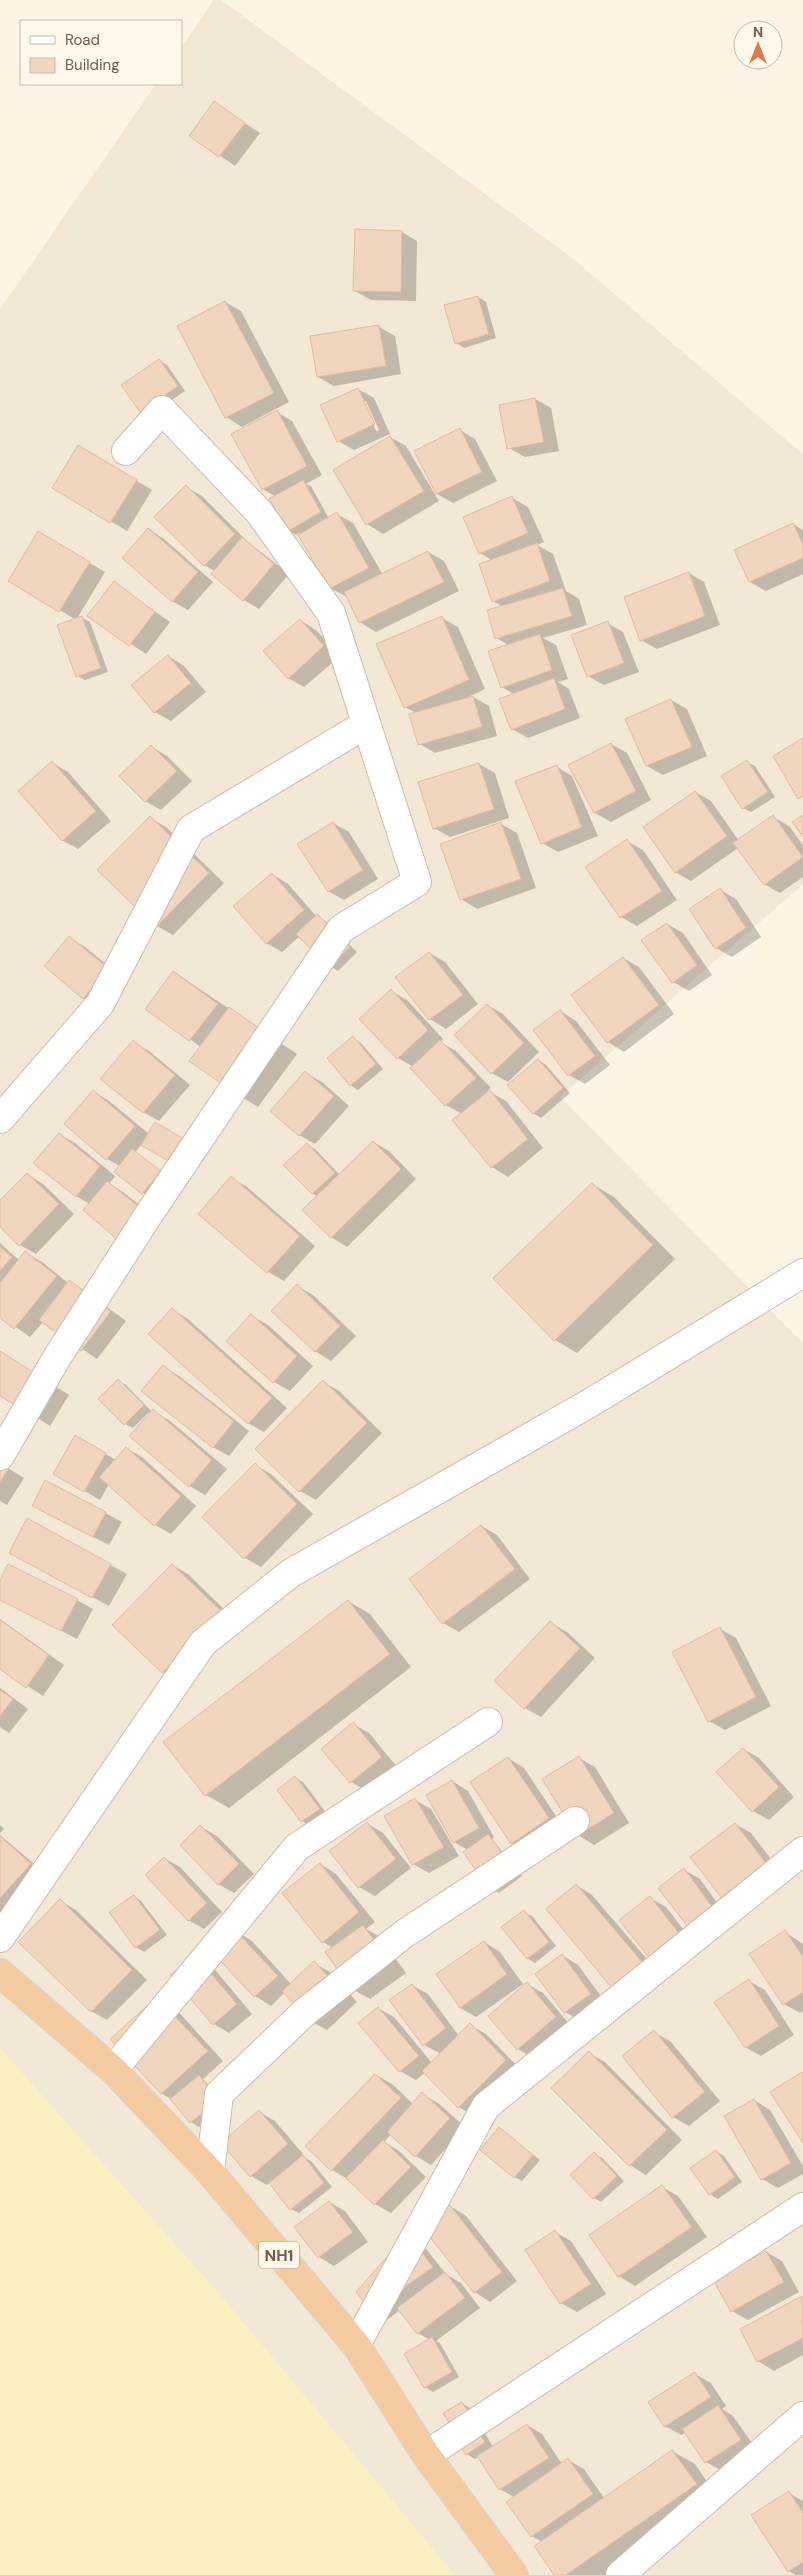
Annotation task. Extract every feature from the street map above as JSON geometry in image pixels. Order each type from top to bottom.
[{"type":"highway","name":"NH1","points":[[0,1972],[113,2070],[210,2172],[356,2345],[426,2455],[514,2575]]},
{"type":"street","points":[[0,1456],[56,1359],[150,1214],[341,929],[417,882],[331,613],[259,512],[162,410],[126,451]]},
{"type":"street","points":[[0,1119],[100,1004],[191,829],[366,724]]},
{"type":"street","points":[[0,1938],[203,1643],[291,1573],[590,1403],[803,1273]]},
{"type":"street","points":[[113,2070],[298,1847],[488,1722]]},
{"type":"street","points":[[210,2172],[219,2094],[226,2087],[305,2012],[404,1934],[575,1821]]},
{"type":"street","points":[[356,2345],[486,2106],[803,1851]]},
{"type":"street","points":[[426,2455],[803,2208]]},
{"type":"street","points":[[620,2575],[803,2416]]},
{"type":"shaded area","points":[[214,0],[221,0],[571,257],[803,454],[803,884],[560,1097],[803,1343],[803,2575],[444,2575],[0,2093],[0,309],[155,85],[182,85],[182,47]]},
{"type":"sand","points":[[0,2048],[223,2298],[455,2575],[0,2575]]},
{"type":"building","points":[[214,101],[245,123],[219,157],[189,136]]},
{"type":"building","points":[[355,229],[402,231],[401,292],[353,291]]},
{"type":"building","points":[[478,296],[489,334],[455,344],[444,305]]},
{"type":"building","points":[[225,301],[274,393],[225,418],[177,326]]},
{"type":"building","points":[[379,325],[386,366],[317,377],[310,336]]},
{"type":"building","points":[[159,359],[178,386],[140,412],[121,385]]},
{"type":"building","points":[[358,388],[375,424],[337,442],[320,405]]},
{"type":"building","points":[[535,398],[544,442],[507,449],[499,405]]},
{"type":"building","points":[[277,410],[307,466],[262,490],[231,434]]},
{"type":"building","points":[[460,428],[482,472],[436,494],[414,451]]},
{"type":"building","points":[[390,436],[424,491],[366,525],[333,470]]},
{"type":"building","points":[[78,445],[137,480],[110,523],[52,488]]},
{"type":"building","points":[[303,480],[321,512],[288,531],[269,499]]},
{"type":"building","points":[[186,485],[235,534],[204,566],[154,517]]},
{"type":"building","points":[[512,496],[528,533],[479,554],[463,517]]},
{"type":"building","points":[[337,512],[369,568],[329,589],[298,535]]},
{"type":"building","points":[[793,523],[803,544],[803,558],[749,582],[734,550]]},
{"type":"building","points":[[148,528],[198,572],[172,602],[122,558]]},
{"type":"building","points":[[38,531],[90,562],[59,612],[8,581]]},
{"type":"building","points":[[242,537],[274,564],[243,601],[211,574]]},
{"type":"building","points":[[537,543],[550,581],[492,602],[479,564]]},
{"type":"building","points":[[428,551],[444,582],[359,623],[344,592]]},
{"type":"building","points":[[689,572],[705,616],[640,641],[624,597]]},
{"type":"building","points":[[114,581],[155,612],[129,646],[87,616]]},
{"type":"building","points":[[563,588],[572,616],[495,639],[487,610]]},
{"type":"building","points":[[82,616],[101,668],[76,677],[57,625]]},
{"type":"building","points":[[442,616],[469,680],[404,708],[376,644]]},
{"type":"building","points":[[300,619],[324,646],[288,679],[263,651]]},
{"type":"building","points":[[608,621],[624,663],[587,677],[571,635]]},
{"type":"building","points":[[540,634],[552,670],[501,688],[488,651]]},
{"type":"building","points":[[168,655],[191,683],[154,713],[131,685]]},
{"type":"building","points":[[554,678],[565,709],[511,730],[499,699]]},
{"type":"building","points":[[473,696],[482,727],[418,745],[409,714]]},
{"type":"building","points":[[671,699],[692,747],[646,766],[625,719]]},
{"type":"building","points":[[803,738],[803,796],[798,799],[773,756]]},
{"type":"building","points":[[611,743],[636,791],[594,813],[568,765]]},
{"type":"building","points":[[151,745],[177,771],[145,802],[119,776]]},
{"type":"building","points":[[747,760],[768,792],[742,809],[721,776]]},
{"type":"building","points":[[52,761],[96,811],[62,841],[18,791]]},
{"type":"building","points":[[479,763],[494,809],[433,829],[418,782]]},
{"type":"building","points":[[557,765],[582,827],[541,844],[515,781]]},
{"type":"building","points":[[695,791],[727,836],[675,873],[643,827]]},
{"type":"building","points":[[773,815],[803,857],[764,885],[733,843]]},
{"type":"building","points":[[803,815],[803,837],[792,822]]},
{"type":"building","points":[[150,816],[209,873],[156,927],[97,870]]},
{"type":"building","points":[[333,822],[363,870],[328,892],[297,844]]},
{"type":"building","points":[[501,822],[521,879],[460,900],[440,844]]},
{"type":"building","points":[[627,839],[662,891],[620,918],[585,867]]},
{"type":"building","points":[[272,873],[304,910],[266,944],[233,906]]},
{"type":"building","points":[[720,888],[746,928],[715,949],[689,909]]},
{"type":"building","points":[[317,914],[350,947],[329,967],[296,934]]},
{"type":"building","points":[[667,923],[697,965],[672,983],[641,940]]},
{"type":"building","points":[[69,936],[108,968],[83,999],[44,966]]},
{"type":"building","points":[[429,952],[463,995],[429,1020],[395,977]]},
{"type":"building","points":[[623,957],[659,1005],[607,1043],[571,995]]},
{"type":"building","points":[[173,971],[218,1004],[189,1041],[145,1009]]},
{"type":"building","points":[[391,989],[428,1030],[397,1059],[359,1019]]},
{"type":"building","points":[[487,1004],[524,1043],[491,1074],[454,1035]]},
{"type":"building","points":[[229,1007],[282,1044],[242,1098],[189,1061]]},
{"type":"building","points":[[560,1010],[595,1056],[568,1076],[533,1030]]},
{"type":"building","points":[[353,1036],[376,1064],[350,1086],[327,1058]]},
{"type":"building","points":[[133,1040],[175,1075],[143,1113],[100,1079]]},
{"type":"building","points":[[440,1040],[476,1078],[445,1106],[410,1068]]},
{"type":"building","points":[[538,1059],[563,1088],[533,1114],[507,1085]]},
{"type":"building","points":[[305,1071],[334,1096],[299,1136],[270,1111]]},
{"type":"building","points":[[93,1090],[135,1126],[106,1160],[64,1124]]},
{"type":"building","points":[[490,1090],[528,1139],[491,1168],[452,1120]]},
{"type":"building","points":[[155,1122],[189,1142],[175,1165],[141,1145]]},
{"type":"building","points":[[59,1133],[100,1166],[76,1197],[33,1163]]},
{"type":"building","points":[[373,1141],[401,1169],[331,1238],[302,1210]]},
{"type":"building","points":[[307,1143],[335,1173],[312,1194],[283,1165]]},
{"type":"building","points":[[132,1149],[161,1171],[142,1194],[114,1172]]},
{"type":"building","points":[[27,1173],[59,1204],[19,1246],[0,1227],[0,1200]]},
{"type":"building","points":[[231,1176],[300,1236],[267,1273],[198,1214]]},
{"type":"building","points":[[107,1181],[143,1210],[118,1240],[83,1210]]},
{"type":"building","points":[[592,1183],[653,1245],[554,1341],[493,1278]]},
{"type":"building","points":[[0,1247],[12,1257],[0,1271]]},
{"type":"building","points":[[25,1251],[57,1276],[14,1329],[0,1318],[0,1283]]},
{"type":"building","points":[[69,1280],[111,1311],[81,1351],[39,1320]]},
{"type":"building","points":[[297,1284],[340,1326],[315,1352],[271,1311]]},
{"type":"building","points":[[172,1308],[272,1398],[248,1424],[148,1334]]},
{"type":"building","points":[[251,1314],[297,1356],[273,1383],[226,1341]]},
{"type":"building","points":[[0,1351],[54,1385],[34,1417],[0,1396]]},
{"type":"building","points":[[163,1365],[234,1421],[213,1448],[141,1391]]},
{"type":"building","points":[[118,1379],[144,1405],[124,1425],[98,1399]]},
{"type":"building","points":[[323,1380],[367,1423],[299,1492],[255,1449]]},
{"type":"building","points":[[153,1409],[212,1460],[189,1487],[129,1436]]},
{"type":"building","points":[[75,1435],[106,1453],[84,1492],[53,1474]]},
{"type":"building","points":[[126,1447],[181,1496],[154,1526],[99,1477]]},
{"type":"building","points":[[0,1463],[9,1468],[0,1482]]},
{"type":"building","points":[[255,1463],[297,1504],[244,1559],[202,1517]]},
{"type":"building","points":[[45,1480],[106,1512],[93,1537],[32,1506]]},
{"type":"building","points":[[27,1518],[111,1564],[92,1598],[9,1553]]},
{"type":"building","points":[[481,1525],[515,1569],[442,1624],[409,1579]]},
{"type":"building","points":[[8,1564],[78,1599],[61,1631],[0,1600],[0,1580]]},
{"type":"building","points":[[172,1564],[222,1612],[162,1673],[112,1625]]},
{"type":"building","points":[[348,1600],[390,1654],[205,1796],[163,1742]]},
{"type":"building","points":[[0,1620],[49,1655],[26,1688],[0,1669]]},
{"type":"building","points":[[550,1621],[580,1648],[524,1709],[494,1681]]},
{"type":"building","points":[[720,1627],[756,1697],[708,1722],[672,1652]]},
{"type":"building","points":[[0,1690],[13,1699],[0,1716]]},
{"type":"building","points":[[353,1722],[382,1757],[350,1783],[321,1749]]},
{"type":"building","points":[[743,1748],[779,1787],[752,1812],[716,1772]]},
{"type":"building","points":[[579,1756],[614,1813],[577,1836],[542,1779]]},
{"type":"building","points":[[508,1757],[549,1818],[511,1844],[470,1782]]},
{"type":"building","points":[[295,1776],[320,1809],[301,1822],[277,1790]]},
{"type":"building","points":[[452,1780],[479,1828],[453,1843],[426,1795]]},
{"type":"building","points":[[415,1798],[444,1847],[412,1865],[384,1816]]},
{"type":"building","points":[[367,1822],[396,1859],[358,1888],[329,1851]]},
{"type":"building","points":[[735,1823],[769,1867],[724,1901],[690,1857]]},
{"type":"building","points":[[200,1825],[239,1864],[218,1885],[180,1845]]},
{"type":"building","points":[[488,1834],[515,1871],[490,1890],[463,1852]]},
{"type":"building","points":[[0,1836],[31,1864],[0,1898]]},
{"type":"building","points":[[164,1857],[207,1903],[188,1921],[145,1875]]},
{"type":"building","points":[[320,1863],[359,1912],[322,1943],[282,1893]]},
{"type":"building","points":[[684,1868],[713,1908],[688,1927],[658,1888]]},
{"type":"building","points":[[576,1884],[643,1963],[612,1988],[546,1909]]},
{"type":"building","points":[[134,1895],[160,1930],[135,1948],[109,1912]]},
{"type":"building","points":[[650,1896],[681,1936],[651,1960],[619,1920]]},
{"type":"building","points":[[60,1899],[132,1970],[91,2012],[18,1942]]},
{"type":"building","points":[[524,1910],[549,1942],[527,1959],[501,1927]]},
{"type":"building","points":[[363,1925],[391,1963],[353,1991],[325,1952]]},
{"type":"building","points":[[235,1930],[278,1976],[254,1997],[212,1952]]},
{"type":"building","points":[[785,1930],[803,1957],[803,1992],[783,2005],[749,1954]]},
{"type":"building","points":[[484,1941],[507,1974],[460,2008],[436,1974]]},
{"type":"building","points":[[562,1954],[591,1994],[564,2013],[535,1974]]},
{"type":"building","points":[[195,1955],[237,2004],[213,2025],[170,1975]]},
{"type":"building","points":[[314,1961],[342,1992],[310,2022],[282,1991]]},
{"type":"building","points":[[749,1979],[779,2026],[745,2048],[714,2002]]},
{"type":"building","points":[[527,1982],[556,2017],[517,2050],[488,2016]]},
{"type":"building","points":[[412,1984],[446,2028],[423,2046],[389,2000]]},
{"type":"building","points":[[157,1997],[208,2051],[161,2094],[110,2039]]},
{"type":"building","points":[[378,2007],[419,2056],[399,2072],[358,2023]]},
{"type":"building","points":[[470,2023],[506,2060],[458,2108],[422,2071]]},
{"type":"building","points":[[654,2030],[705,2092],[672,2118],[622,2056]]},
{"type":"building","points":[[589,2051],[667,2130],[629,2166],[551,2088]]},
{"type":"building","points":[[803,2073],[803,2143],[770,2092]]},
{"type":"building","points":[[375,2074],[401,2098],[331,2171],[305,2146]]},
{"type":"building","points":[[199,2075],[219,2100],[190,2123],[170,2099]]},
{"type":"building","points":[[422,2092],[450,2118],[415,2157],[387,2132]]},
{"type":"building","points":[[754,2099],[791,2163],[761,2180],[724,2116]]},
{"type":"building","points":[[259,2110],[288,2144],[250,2177],[221,2143]]},
{"type":"building","points":[[499,2127],[533,2155],[514,2178],[480,2150]]},
{"type":"building","points":[[383,2140],[411,2167],[374,2205],[346,2178]]},
{"type":"building","points":[[716,2150],[735,2177],[709,2195],[690,2168]]},
{"type":"building","points":[[594,2152],[617,2176],[593,2199],[570,2175]]},
{"type":"building","points":[[303,2155],[324,2183],[290,2210],[269,2183]]},
{"type":"building","points":[[662,2185],[692,2227],[618,2277],[589,2235]]},
{"type":"building","points":[[329,2201],[353,2232],[318,2258],[294,2227]]},
{"type":"building","points":[[450,2205],[502,2272],[474,2293],[422,2227]]},
{"type":"building","points":[[555,2230],[591,2284],[560,2304],[525,2250]]},
{"type":"building","points":[[407,2234],[433,2267],[371,2311],[356,2292]]},
{"type":"building","points":[[766,2251],[784,2282],[731,2312],[713,2280]]},
{"type":"building","points":[[445,2272],[465,2298],[417,2334],[397,2308]]},
{"type":"building","points":[[802,2296],[803,2338],[757,2362],[740,2329]]},
{"type":"building","points":[[432,2337],[452,2372],[424,2388],[404,2354]]},
{"type":"building","points":[[695,2372],[711,2397],[664,2427],[648,2402]]},
{"type":"building","points":[[462,2402],[471,2416],[452,2427],[443,2413]]},
{"type":"building","points":[[718,2405],[741,2440],[705,2463],[682,2429]]},
{"type":"building","points":[[471,2421],[485,2442],[466,2455],[452,2434]]},
{"type":"building","points":[[527,2424],[549,2458],[499,2490],[477,2456]]},
{"type":"building","points":[[672,2450],[697,2484],[566,2575],[554,2575],[534,2546]]},
{"type":"building","points":[[568,2458],[593,2494],[531,2537],[506,2502]]},
{"type":"building","points":[[789,2491],[803,2513],[803,2562],[788,2572],[751,2515]]}]
